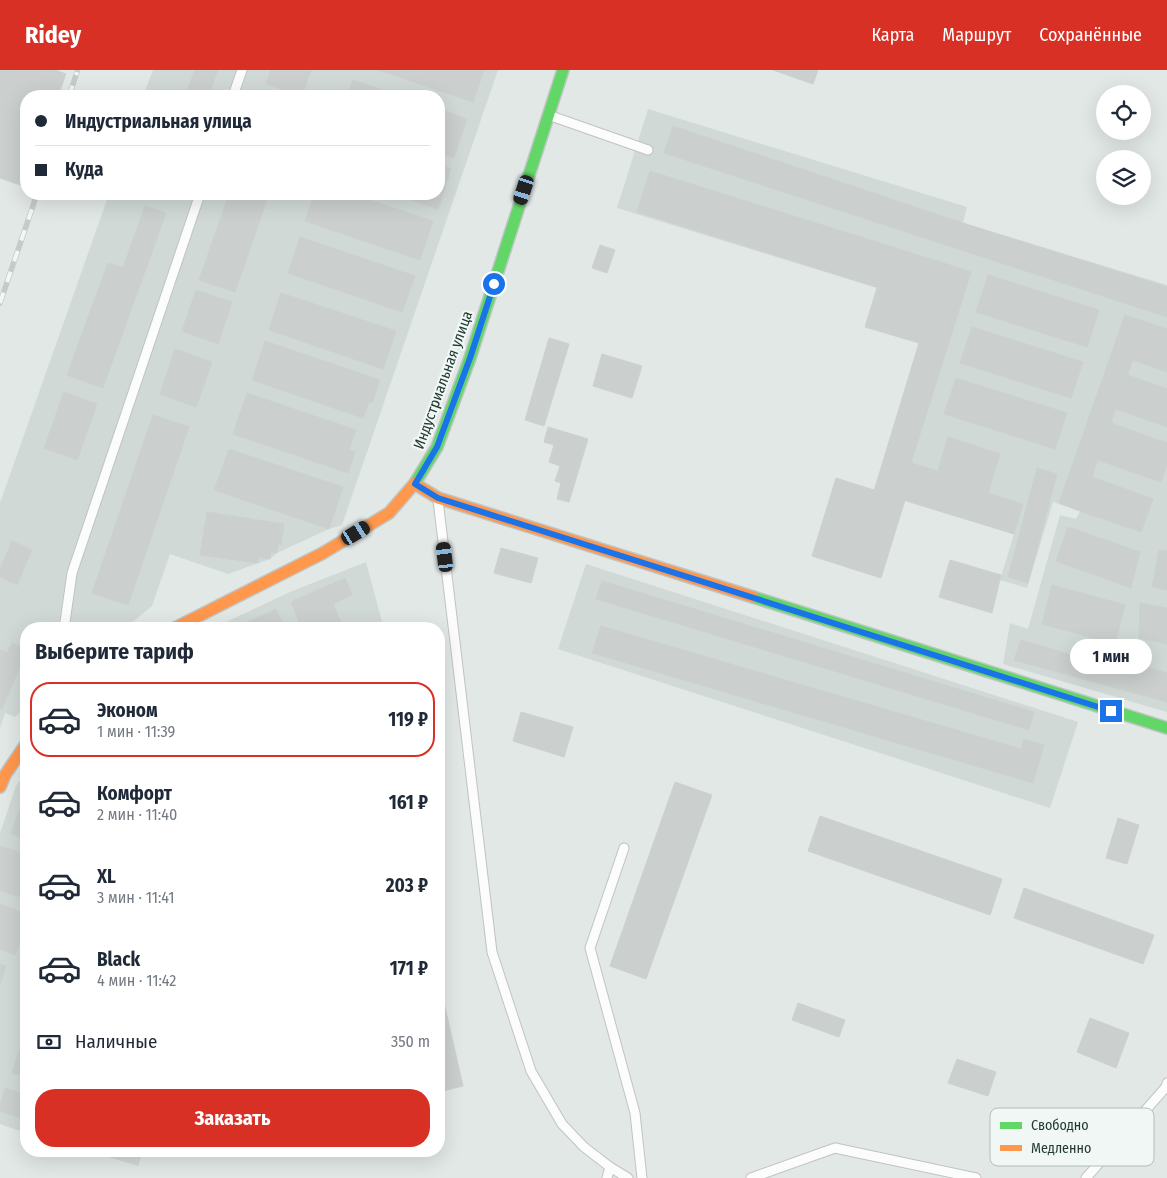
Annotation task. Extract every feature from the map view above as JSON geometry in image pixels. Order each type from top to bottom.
[{"type":"street","name":"Индустриальная улица","points":[[187,622],[323,553],[389,513],[415,484],[437,447],[470,358],[563,70]]},
{"type":"street","points":[[415,484],[438,498],[1167,728]]},
{"type":"street","points":[[0,788],[5,775],[20,753]]},
{"type":"lane","points":[[235,90],[242,70]]},
{"type":"lane","points":[[548,115],[648,150]]},
{"type":"lane","points":[[65,622],[72,573],[198,200]]},
{"type":"lane","points":[[438,498],[492,952],[531,1071],[562,1124],[584,1147],[628,1178]]},
{"type":"lane","points":[[624,848],[590,948],[635,1113],[642,1178]]},
{"type":"lane","points":[[1148,1108],[1166,1087],[1167,1083]]},
{"type":"lane","points":[[751,1178],[835,1148],[976,1178]]},
{"type":"lane","points":[[1086,1178],[1097,1166]]},
{"type":"lane","points":[[607,1178],[610,1167]]},
{"type":"shaded area","points":[[153,70],[498,70],[342,525],[277,553],[270,559],[228,574],[170,554],[152,606],[133,622],[20,622],[20,712],[15,717],[5,713],[0,728],[0,503],[107,200],[445,200],[445,90],[145,90]]},
{"type":"shaded area","points":[[648,109],[967,207],[963,223],[1167,285],[1167,712],[1003,664],[1010,623],[1028,629],[1060,515],[1076,519],[1080,511],[1053,502],[1027,588],[1000,580],[1014,534],[874,491],[919,343],[865,327],[877,288],[617,208]]},
{"type":"shaded area","points":[[366,562],[382,622],[226,622],[290,592]]},
{"type":"shaded area","points":[[586,564],[1078,722],[1050,808],[558,649]]},
{"type":"shaded area","points":[[20,780],[20,1131],[0,1124],[0,833],[16,786]]},
{"type":"shaded area","points":[[108,1157],[141,1157],[138,1166]]},
{"type":"building","points":[[0,70],[55,70],[66,74],[60,90],[20,90],[20,185],[0,178]]},
{"type":"building","points":[[195,70],[218,70],[210,90],[187,90]]},
{"type":"building","points":[[271,70],[311,70],[304,90],[284,90],[266,84]]},
{"type":"building","points":[[378,70],[484,70],[473,102],[445,93],[445,90],[437,90]]},
{"type":"building","points":[[773,70],[818,70],[813,84]]},
{"type":"building","points":[[353,80],[383,90],[349,90]]},
{"type":"building","points":[[445,111],[467,119],[454,158],[445,155]]},
{"type":"building","points":[[673,126],[963,223],[955,248],[664,153]]},
{"type":"building","points":[[445,167],[451,169],[445,187]]},
{"type":"building","points":[[650,171],[950,265],[937,306],[637,212]]},
{"type":"building","points":[[227,200],[267,200],[235,292],[199,280]]},
{"type":"building","points":[[312,200],[370,200],[433,221],[420,260],[305,221]]},
{"type":"building","points":[[412,200],[441,200],[438,209]]},
{"type":"building","points":[[145,206],[166,213],[103,388],[67,375],[108,263],[123,268]]},
{"type":"building","points":[[963,223],[1167,287],[1167,317],[955,248]]},
{"type":"building","points":[[300,237],[415,276],[402,312],[288,273]]},
{"type":"building","points":[[600,245],[615,250],[607,273],[592,268]]},
{"type":"building","points":[[950,265],[971,272],[911,463],[938,471],[948,437],[1000,454],[988,493],[1023,504],[1014,534],[874,491],[919,343],[865,327],[877,288],[937,306]]},
{"type":"building","points":[[988,275],[1099,310],[1087,347],[976,312]]},
{"type":"building","points":[[196,290],[232,302],[218,344],[182,331]]},
{"type":"building","points":[[281,293],[396,331],[383,369],[269,330]]},
{"type":"building","points":[[1125,315],[1146,322],[1080,511],[1059,503]]},
{"type":"building","points":[[1146,322],[1167,329],[1167,372],[1133,360]]},
{"type":"building","points":[[972,327],[1083,362],[1071,398],[960,363]]},
{"type":"building","points":[[549,338],[569,344],[544,426],[525,420]]},
{"type":"building","points":[[265,341],[380,380],[372,403],[369,402],[363,418],[252,380]]},
{"type":"building","points":[[175,349],[212,362],[196,407],[160,394]]},
{"type":"building","points":[[602,354],[642,366],[632,398],[593,386]]},
{"type":"building","points":[[1128,375],[1167,389],[1167,427],[1116,409]]},
{"type":"building","points":[[956,378],[1067,413],[1055,449],[944,414]]},
{"type":"building","points":[[64,392],[97,404],[77,460],[44,448]]},
{"type":"building","points":[[247,393],[356,430],[349,450],[355,452],[348,473],[233,434]]},
{"type":"building","points":[[153,415],[189,427],[128,605],[92,593]]},
{"type":"building","points":[[1111,423],[1167,443],[1167,464],[1161,482],[1098,460]]},
{"type":"building","points":[[548,427],[588,439],[569,502],[557,499],[561,483],[555,481],[560,466],[549,462],[554,445],[544,442]]},
{"type":"building","points":[[229,449],[343,487],[329,529],[214,490]]},
{"type":"building","points":[[1037,468],[1057,474],[1028,583],[1008,577]]},
{"type":"building","points":[[1092,477],[1153,499],[1141,532],[1080,511]]},
{"type":"building","points":[[836,478],[905,500],[881,578],[812,556]]},
{"type":"building","points":[[207,512],[284,524],[281,545],[278,544],[277,553],[271,552],[270,559],[259,557],[258,563],[200,555]]},
{"type":"building","points":[[1068,527],[1140,552],[1131,588],[1056,561]]},
{"type":"building","points":[[12,541],[32,550],[17,585],[0,577],[0,569]]},
{"type":"building","points":[[501,548],[538,558],[531,583],[494,573]]},
{"type":"building","points":[[1159,550],[1167,551],[1167,590],[1152,587]]},
{"type":"building","points":[[950,560],[1001,575],[992,613],[939,597]]},
{"type":"building","points":[[345,578],[352,595],[333,604],[341,622],[299,622],[291,602]]},
{"type":"building","points":[[602,581],[1034,712],[1029,730],[596,599]]},
{"type":"building","points":[[1052,585],[1125,605],[1115,644],[1042,624]]},
{"type":"building","points":[[1140,603],[1167,608],[1167,644],[1139,638]]},
{"type":"building","points":[[276,609],[282,622],[248,622]]},
{"type":"building","points":[[601,626],[1021,749],[1024,739],[1044,745],[1033,783],[592,653]]},
{"type":"building","points":[[1021,640],[1109,666],[1111,657],[1167,673],[1167,702],[1014,660]]},
{"type":"building","points":[[12,643],[20,646],[20,666],[2,709],[0,708],[0,650],[7,653]]},
{"type":"building","points":[[521,712],[573,727],[564,757],[513,741]]},
{"type":"building","points":[[675,782],[712,795],[646,979],[610,966]]},
{"type":"building","points":[[20,808],[20,837],[11,834]]},
{"type":"building","points":[[820,816],[1002,879],[990,915],[808,851]]},
{"type":"building","points":[[1118,818],[1139,825],[1127,864],[1106,858]]},
{"type":"building","points":[[1,846],[20,853],[20,897],[0,890]]},
{"type":"building","points":[[1024,888],[1154,935],[1143,964],[1014,918]]},
{"type":"building","points":[[0,904],[20,912],[20,942],[15,955],[0,949]]},
{"type":"building","points":[[0,964],[6,966],[0,985]]},
{"type":"building","points":[[798,1003],[845,1020],[839,1037],[792,1020]]},
{"type":"building","points":[[445,1007],[463,1086],[445,1090]]},
{"type":"building","points":[[1090,1018],[1129,1033],[1116,1068],[1077,1052]]},
{"type":"building","points":[[20,1049],[20,1075],[12,1073]]},
{"type":"building","points":[[957,1059],[996,1072],[988,1096],[948,1083]]},
{"type":"building","points":[[5,1088],[20,1093],[20,1118],[0,1111]]},
{"type":"railway","points":[[71,90],[77,72]]},
{"type":"railway","points":[[0,303],[35,200]]},
{"type":"traffic: fast","points":[[415,483],[437,447],[470,358],[563,70]]},
{"type":"traffic: fast","points":[[753,597],[1167,728]]},
{"type":"traffic: slow","points":[[187,622],[323,553],[389,513],[415,483]]},
{"type":"traffic: slow","points":[[415,484],[438,498],[753,597]]},
{"type":"traffic: slow","points":[[0,787],[5,775],[20,753]]},
{"type":"route","points":[[494,284],[470,358],[437,447],[415,484],[438,498],[1111,711]]}]
